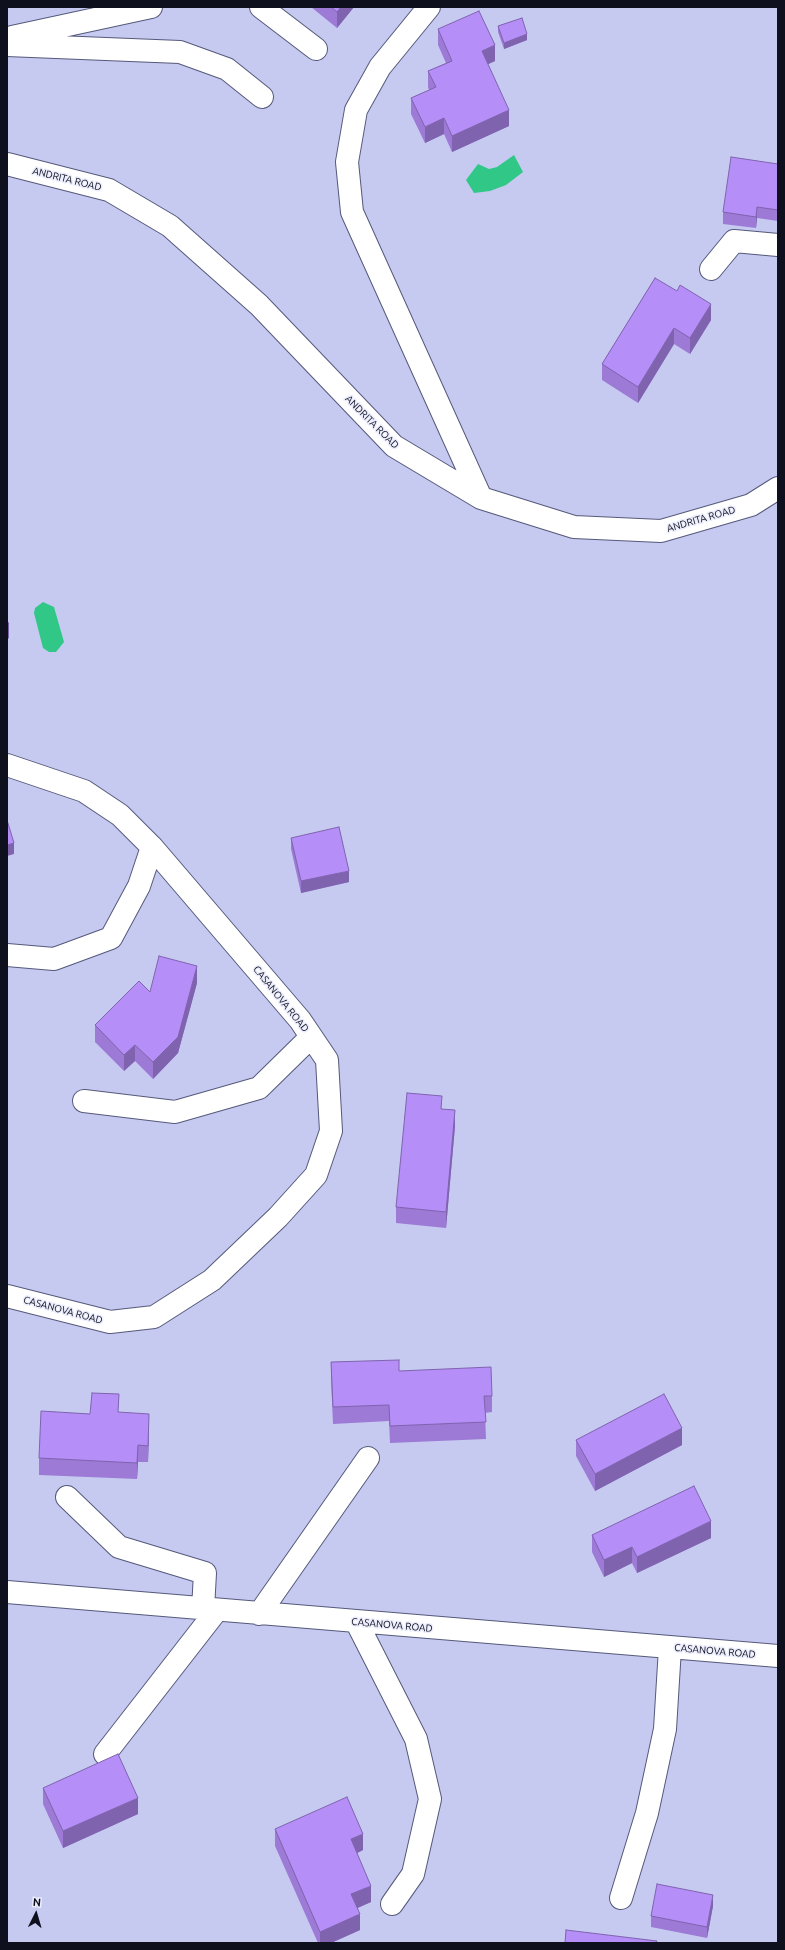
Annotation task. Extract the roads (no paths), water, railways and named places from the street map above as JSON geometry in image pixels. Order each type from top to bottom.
[{"type":"street","points":[[7,38],[151,7]]},
{"type":"street","points":[[261,7],[316,49]]},
{"type":"street","points":[[429,7],[380,67],[356,110],[347,162],[348,176],[352,212],[481,498]]},
{"type":"street","points":[[7,45],[180,52],[227,69],[262,97]]},
{"type":"street","name":"ANDRITA ROAD","points":[[14,166],[108,190],[170,226],[259,305],[394,446],[481,498],[574,527],[661,531],[750,505],[778,488]]},
{"type":"street","points":[[711,269],[734,241],[778,245]]},
{"type":"street","name":"CASANOVA ROAD","points":[[7,765],[84,791],[120,816],[152,848],[300,1020],[327,1060],[331,1131],[316,1175],[278,1218],[212,1280],[154,1317],[110,1322],[7,1296]]},
{"type":"street","points":[[7,955],[54,959],[111,938],[139,886],[152,848]]},
{"type":"street","points":[[84,1101],[175,1112],[259,1088],[311,1036]]},
{"type":"street","points":[[259,1614],[368,1458]]},
{"type":"street","points":[[67,1497],[119,1547],[205,1573],[210,1609],[105,1754]]},
{"type":"street","name":"CASANOVA ROAD","points":[[7,1592],[778,1656]]},
{"type":"street","points":[[356,1622],[416,1739],[430,1799],[413,1874],[392,1904]]},
{"type":"street","points":[[621,1898],[647,1813],[665,1729],[670,1648]]}]
